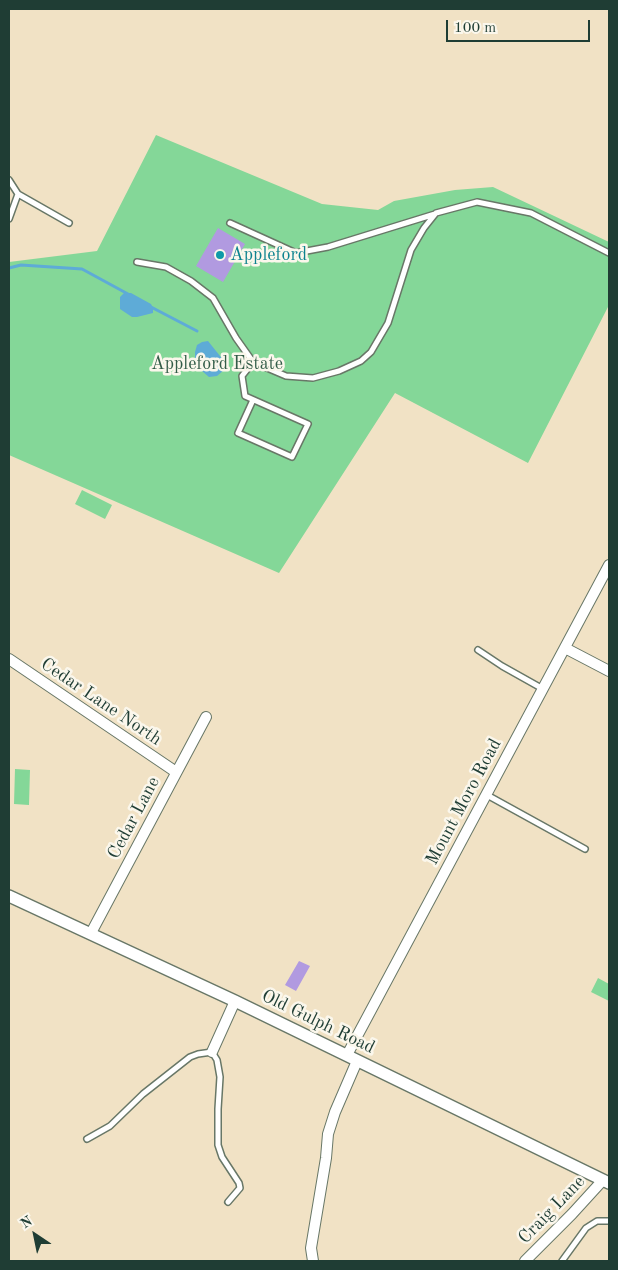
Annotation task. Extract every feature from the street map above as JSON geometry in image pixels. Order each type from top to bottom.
[{"type":"street","name":"Mount Moro Road","points":[[313,1261],[311,1248],[326,1158],[328,1134],[352,1058],[486,795],[609,564]]},
{"type":"street","points":[[565,648],[609,671]]},
{"type":"street","name":"Cedar Lane North","points":[[9,659],[176,772]]},
{"type":"street","name":"Cedar Lane","points":[[91,933],[206,717]]},
{"type":"street","name":"Old Gulph Road","points":[[9,896],[91,933],[520,1138],[606,1182]]},
{"type":"street","points":[[212,1052],[234,1001]]},
{"type":"street","name":"Craig Lane","points":[[525,1261],[606,1182]]},
{"type":"lane","points":[[9,180],[18,194],[69,223]]},
{"type":"lane","points":[[9,218],[18,194]]},
{"type":"lane","points":[[230,223],[296,253],[328,247],[477,202],[531,213],[609,253]]},
{"type":"lane","points":[[137,262],[166,267],[191,281],[212,298],[253,362],[286,376],[313,378],[339,371],[361,361],[370,352],[388,324],[412,250],[424,228],[436,213]]},
{"type":"lane","points":[[253,362],[242,376],[245,396],[308,424],[292,458],[238,433],[253,400]]},
{"type":"lane","points":[[478,650],[543,689]]},
{"type":"lane","points":[[486,795],[585,849]]},
{"type":"lane","points":[[86,1139],[110,1126],[143,1094],[190,1057],[212,1052],[217,1060],[220,1077],[218,1145],[222,1157],[239,1183],[240,1188],[228,1202]]},
{"type":"lane","points":[[562,1261],[586,1228],[597,1221],[609,1221]]},
{"type":"green space","name":"Appleford Estate","points":[[156,135],[322,204],[378,210],[394,201],[455,190],[493,187],[609,242],[609,305],[528,463],[395,393],[279,573],[9,455],[9,262],[97,251]]},
{"type":"green space","points":[[82,490],[112,505],[105,519],[75,504]]},
{"type":"green space","points":[[15,769],[30,770],[29,805],[14,804]]},
{"type":"green space","points":[[598,978],[609,984],[609,1001],[591,992]]},
{"type":"water","points":[[124,293],[131,293],[151,304],[153,313],[132,317],[120,309],[120,297]]},
{"type":"water","points":[[208,341],[224,361],[224,370],[217,376],[209,377],[202,371],[195,360],[197,345]]},
{"type":"building","name":"Appleford","points":[[218,228],[245,244],[223,282],[196,266]]},
{"type":"building","points":[[299,961],[310,966],[296,991],[285,985]]},
{"type":"waterway","points":[[9,268],[21,265],[82,269],[128,294]]},
{"type":"waterway","points":[[151,307],[197,331]]},
{"type":"place","name":"Appleford","points":[[220,255]]}]
